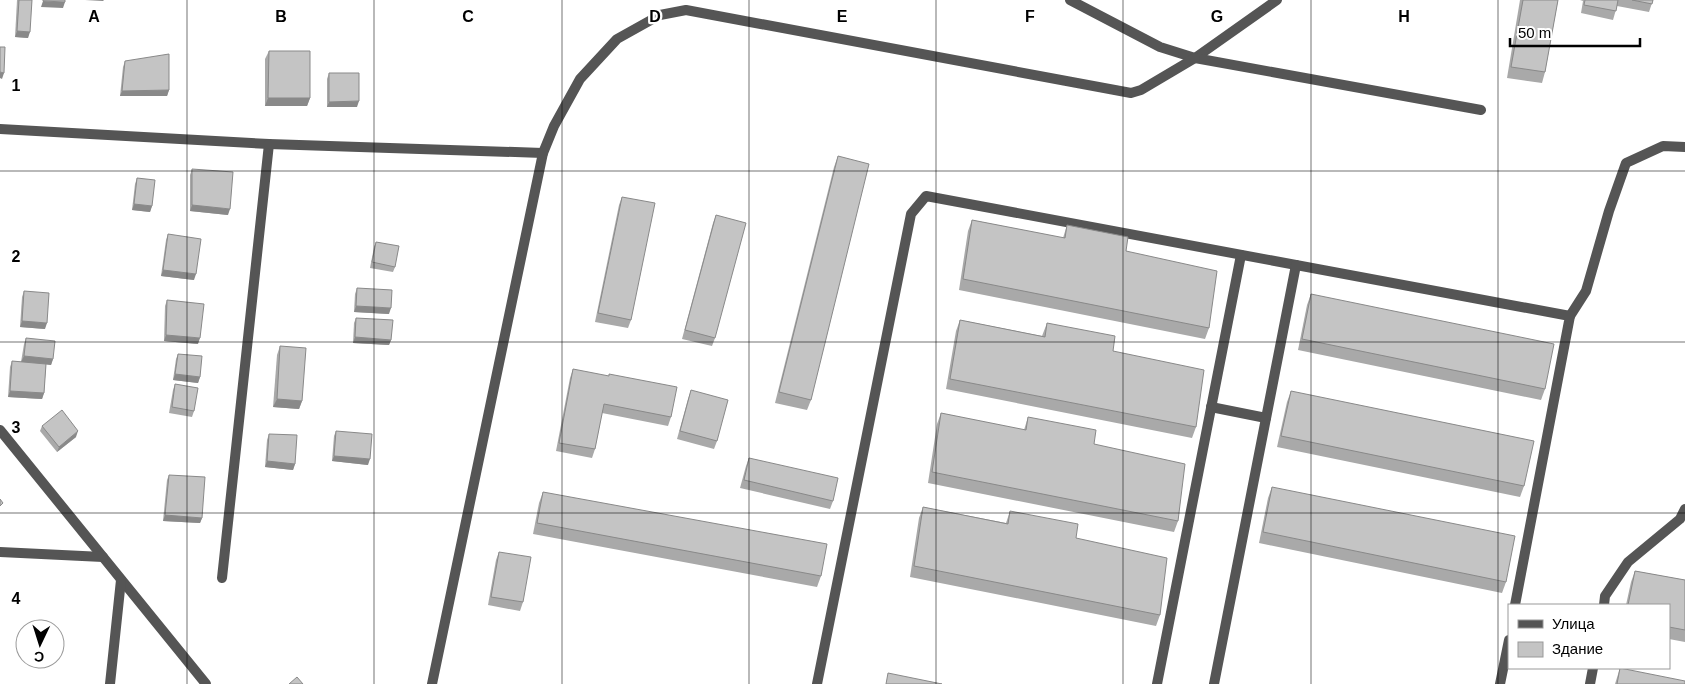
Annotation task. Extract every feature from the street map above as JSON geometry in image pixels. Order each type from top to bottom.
[{"type":"street","points":[[1070,0],[1160,47],[1195,58],[1481,110]]},
{"type":"street","points":[[432,684],[543,154],[554,126],[580,80],[617,39],[660,15],[686,10],[1131,93],[1141,90],[1195,58],[1277,0]]},
{"type":"street","points":[[0,129],[269,144],[543,154]]},
{"type":"street","points":[[222,578],[269,144]]},
{"type":"street","points":[[1515,604],[1570,316],[1586,291],[1609,211],[1626,163],[1663,146],[1685,147]]},
{"type":"street","points":[[817,684],[911,214],[926,196],[1570,316]]},
{"type":"street","points":[[1157,684],[1241,255]]},
{"type":"street","points":[[1214,684],[1296,265]]},
{"type":"street","points":[[1211,407],[1266,418]]},
{"type":"street","points":[[0,430],[206,684]]},
{"type":"street","points":[[1604,604],[1605,596],[1628,562],[1680,520],[1685,509]]},
{"type":"street","points":[[0,552],[103,558]]},
{"type":"street","points":[[110,684],[121,580]]},
{"type":"street","points":[[1500,684],[1508,645]]},
{"type":"street","points":[[1590,684],[1592,669]]},
{"type":"building","points":[[19,0],[32,0],[30,32],[17,31]]},
{"type":"building","points":[[65,0],[65,2],[43,1]]},
{"type":"building","points":[[1523,0],[1558,0],[1545,72],[1511,67]]},
{"type":"building","points":[[1585,0],[1618,0],[1616,11],[1584,5]]},
{"type":"building","points":[[1632,0],[1653,0],[1652,4]]},
{"type":"building","points":[[0,47],[5,47],[4,73],[0,72]]},
{"type":"building","points":[[269,51],[310,51],[310,98],[268,98]]},
{"type":"building","points":[[169,54],[169,90],[122,91],[125,61]]},
{"type":"building","points":[[329,73],[359,73],[359,101],[329,102]]},
{"type":"building","points":[[838,156],[869,164],[811,400],[779,392]]},
{"type":"building","points":[[192,169],[233,172],[230,209],[192,205]]},
{"type":"building","points":[[137,178],[155,180],[152,206],[134,204]]},
{"type":"building","points":[[622,197],[655,203],[631,320],[598,313]]},
{"type":"building","points":[[716,215],[746,223],[715,338],[685,330]]},
{"type":"building","points":[[972,220],[1065,238],[1067,225],[1128,237],[1126,251],[1217,271],[1209,328],[963,279]]},
{"type":"building","points":[[168,234],[201,239],[196,274],[163,270]]},
{"type":"building","points":[[376,242],[399,246],[395,267],[372,262]]},
{"type":"building","points":[[357,288],[392,290],[391,308],[356,306]]},
{"type":"building","points":[[24,291],[49,293],[47,323],[22,321]]},
{"type":"building","points":[[1311,294],[1554,344],[1545,389],[1302,339]]},
{"type":"building","points":[[167,300],[204,304],[200,338],[166,335]]},
{"type":"building","points":[[356,318],[393,320],[391,340],[355,337]]},
{"type":"building","points":[[960,320],[1045,337],[1047,323],[1115,336],[1113,351],[1204,370],[1196,427],[950,379]]},
{"type":"building","points":[[26,338],[55,341],[53,359],[24,356]]},
{"type":"building","points":[[280,346],[306,348],[302,401],[277,399]]},
{"type":"building","points":[[178,354],[202,356],[200,377],[175,374]]},
{"type":"building","points":[[12,361],[46,364],[44,393],[10,391]]},
{"type":"building","points":[[573,369],[677,387],[671,417],[604,404],[595,449],[559,443]]},
{"type":"building","points":[[175,384],[198,388],[194,411],[172,407]]},
{"type":"building","points":[[691,390],[728,400],[717,441],[680,431]]},
{"type":"building","points":[[1291,391],[1534,441],[1524,486],[1281,436]]},
{"type":"building","points":[[62,410],[78,431],[59,447],[42,426]]},
{"type":"building","points":[[941,413],[1026,430],[1028,417],[1096,430],[1094,444],[1185,464],[1178,521],[932,472]]},
{"type":"building","points":[[336,431],[372,434],[370,459],[334,456]]},
{"type":"building","points":[[269,434],[297,435],[295,464],[267,461]]},
{"type":"building","points":[[749,458],[838,478],[833,501],[744,480]]},
{"type":"building","points":[[169,475],[205,477],[202,518],[165,515]]},
{"type":"building","points":[[1272,487],[1515,536],[1506,582],[1263,532]]},
{"type":"building","points":[[543,492],[827,544],[821,576],[537,523]]},
{"type":"building","points":[[923,507],[1008,524],[1010,511],[1078,524],[1076,538],[1167,558],[1160,615],[914,566]]},
{"type":"building","points":[[499,552],[531,557],[523,602],[491,597]]},
{"type":"building","points":[[1635,571],[1685,580],[1685,630],[1670,627],[1670,604],[1628,604]]},
{"type":"building","points":[[1620,669],[1685,681],[1685,684],[1617,684]]},
{"type":"building","points":[[888,673],[942,684],[886,684]]},
{"type":"building","points":[[297,677],[303,684],[289,684]]}]
